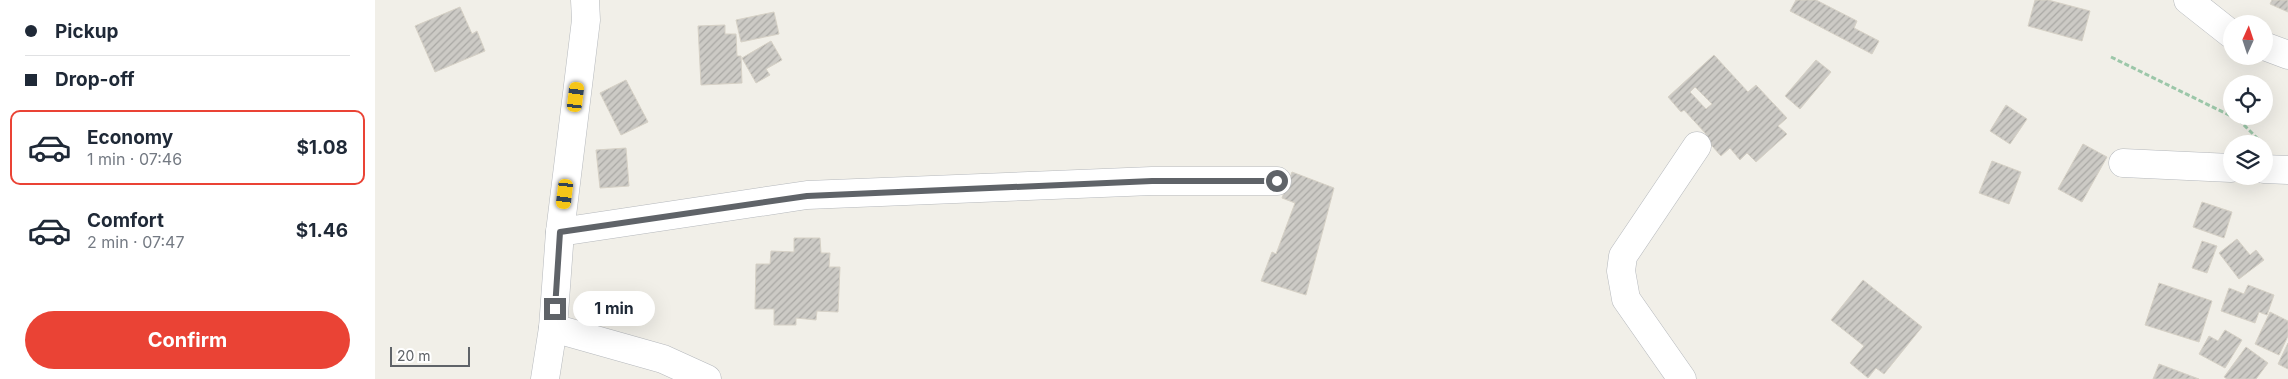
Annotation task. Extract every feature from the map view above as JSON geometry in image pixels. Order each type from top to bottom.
[{"type":"street","points":[[545,379],[553,328],[560,232],[585,20],[585,0]]},
{"type":"street","points":[[2188,0],[2223,28]]},
{"type":"street","points":[[2273,49],[2288,55]]},
{"type":"street","points":[[1682,379],[1626,299],[1621,271],[1623,256],[1697,146]]},
{"type":"street","points":[[2123,163],[2223,168]]},
{"type":"street","points":[[2273,169],[2288,170]]},
{"type":"street","points":[[560,232],[807,196],[1152,181],[1277,181]]},
{"type":"street","points":[[553,328],[663,359],[707,379]]},
{"type":"path","points":[[2111,57],[2223,112]]},
{"type":"path","points":[[2244,125],[2253,135]]},
{"type":"building","points":[[1796,0],[1816,0],[1857,21],[1854,28],[1879,41],[1872,54],[1790,11]]},
{"type":"building","points":[[2035,0],[2048,0],[2090,11],[2082,41],[2028,26]]},
{"type":"building","points":[[2272,0],[2288,0],[2288,12],[2270,4]]},
{"type":"building","points":[[460,7],[472,34],[477,31],[485,51],[435,72],[415,26]]},
{"type":"building","points":[[774,12],[779,34],[741,42],[736,20]]},
{"type":"building","points":[[725,25],[725,34],[736,34],[737,56],[741,56],[742,83],[701,85],[698,26]]},
{"type":"building","points":[[771,41],[782,60],[766,69],[770,75],[756,83],[742,58]]},
{"type":"building","points":[[1714,55],[1748,92],[1756,85],[1787,118],[1778,126],[1787,134],[1756,162],[1747,153],[1740,160],[1730,148],[1721,156],[1705,138],[1707,135],[1684,110],[1681,112],[1668,97]],"holes":[[[1695,87],[1712,104],[1706,109],[1690,92]]]},
{"type":"building","points":[[1816,60],[1831,72],[1800,109],[1785,96]]},
{"type":"building","points":[[626,80],[648,122],[621,135],[600,93]]},
{"type":"building","points":[[2006,105],[2027,119],[2010,144],[1990,131]]},
{"type":"building","points":[[2083,144],[2107,157],[2082,202],[2058,189]]},
{"type":"building","points":[[626,148],[629,186],[600,188],[596,150]]},
{"type":"building","points":[[1992,161],[2021,172],[2009,204],[1979,193]]},
{"type":"building","points":[[1292,172],[1334,188],[1306,295],[1261,281],[1272,252],[1276,254],[1295,203],[1282,198]]},
{"type":"building","points":[[2202,202],[2232,212],[2224,238],[2193,227]]},
{"type":"building","points":[[794,238],[820,238],[821,253],[830,253],[829,267],[840,267],[838,312],[817,311],[816,320],[796,318],[796,325],[774,325],[774,309],[755,309],[756,264],[770,264],[771,251],[794,252]]},
{"type":"building","points":[[2237,239],[2250,255],[2256,250],[2264,260],[2239,279],[2219,253]]},
{"type":"building","points":[[2202,241],[2217,246],[2207,273],[2192,268]]},
{"type":"building","points":[[1863,280],[1922,327],[1884,374],[1876,368],[1868,378],[1850,363],[1864,346],[1831,320]]},
{"type":"building","points":[[2159,283],[2212,301],[2199,342],[2145,325]]},
{"type":"building","points":[[2248,285],[2274,295],[2267,315],[2259,312],[2255,323],[2221,311],[2229,288],[2244,294]]},
{"type":"building","points":[[2270,312],[2288,321],[2288,336],[2279,355],[2255,344]]},
{"type":"building","points":[[2225,330],[2242,340],[2225,368],[2199,354],[2209,336],[2218,341]]},
{"type":"building","points":[[2288,343],[2288,369],[2278,364]]},
{"type":"building","points":[[2246,347],[2268,363],[2256,379],[2227,379],[2224,377]]},
{"type":"building","points":[[2159,364],[2199,379],[2153,379]]},
{"type":"route","points":[[555,309],[560,232],[807,196],[1152,181],[1277,181]]}]
